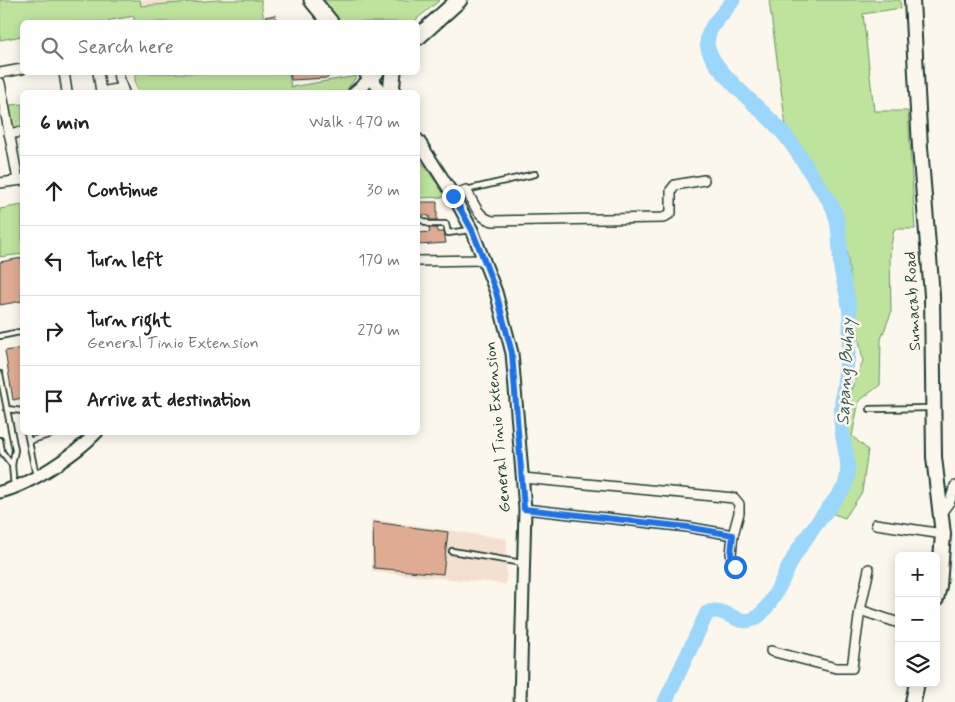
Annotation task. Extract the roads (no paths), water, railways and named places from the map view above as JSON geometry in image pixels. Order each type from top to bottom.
[{"type":"main road","points":[[312,0],[328,20]]},
{"type":"main road","points":[[420,35],[459,0]]},
{"type":"main road","name":"Sumacab Road","points":[[912,0],[920,147],[932,295],[935,408],[934,457],[943,534],[936,597]]},
{"type":"main road","points":[[391,90],[393,75]]},
{"type":"main road","points":[[913,702],[915,687]]},
{"type":"street","points":[[0,73],[20,69]]},
{"type":"street","points":[[64,75],[67,90]]},
{"type":"street","points":[[98,75],[101,90]]},
{"type":"street","points":[[118,75],[123,90]]},
{"type":"street","points":[[356,90],[370,75]]},
{"type":"street","points":[[372,75],[381,90]]},
{"type":"street","points":[[0,83],[20,180],[0,183]]},
{"type":"street","points":[[9,134],[20,132]]},
{"type":"street","name":"General Tinio Extension","points":[[420,143],[472,230],[496,292],[512,353],[524,509],[520,702]]},
{"type":"street","points":[[453,196],[466,190],[481,216],[486,220],[664,218],[671,213],[671,190],[675,185],[704,180]]},
{"type":"street","points":[[420,261],[484,260]]},
{"type":"street","points":[[0,492],[15,488],[36,477],[88,442],[94,435]]},
{"type":"street","points":[[523,478],[734,498],[738,504],[739,513],[733,535],[731,554],[735,567]]},
{"type":"street","points":[[942,513],[950,502],[955,486]]},
{"type":"street","points":[[524,509],[687,527],[733,535]]},
{"type":"street","points":[[876,524],[943,534]]},
{"type":"street","points":[[771,652],[836,668],[852,668],[860,610],[869,569]]},
{"type":"street","points":[[860,610],[895,622]]},
{"type":"lane","points":[[466,190],[535,174]]},
{"type":"lane","points":[[420,219],[429,224],[446,224],[448,233],[472,230]]},
{"type":"lane","points":[[0,336],[20,332]]},
{"type":"lane","points":[[0,374],[15,450],[12,465],[15,488]]},
{"type":"lane","points":[[870,410],[935,408]]},
{"type":"lane","points":[[7,409],[20,412]]},
{"type":"lane","points":[[28,435],[36,477]]},
{"type":"lane","points":[[29,441],[48,435]]},
{"type":"lane","points":[[0,440],[2,452],[12,465]]},
{"type":"lane","points":[[452,551],[522,563]]},
{"type":"waterway","name":"Sapang Buhay","points":[[665,702],[707,613],[719,612],[744,621],[757,617],[763,612],[801,546],[845,486],[848,468],[841,419],[849,342],[850,311],[841,269],[839,230],[836,215],[830,202],[788,139],[730,80],[712,58],[707,41],[711,28],[733,0]]}]
